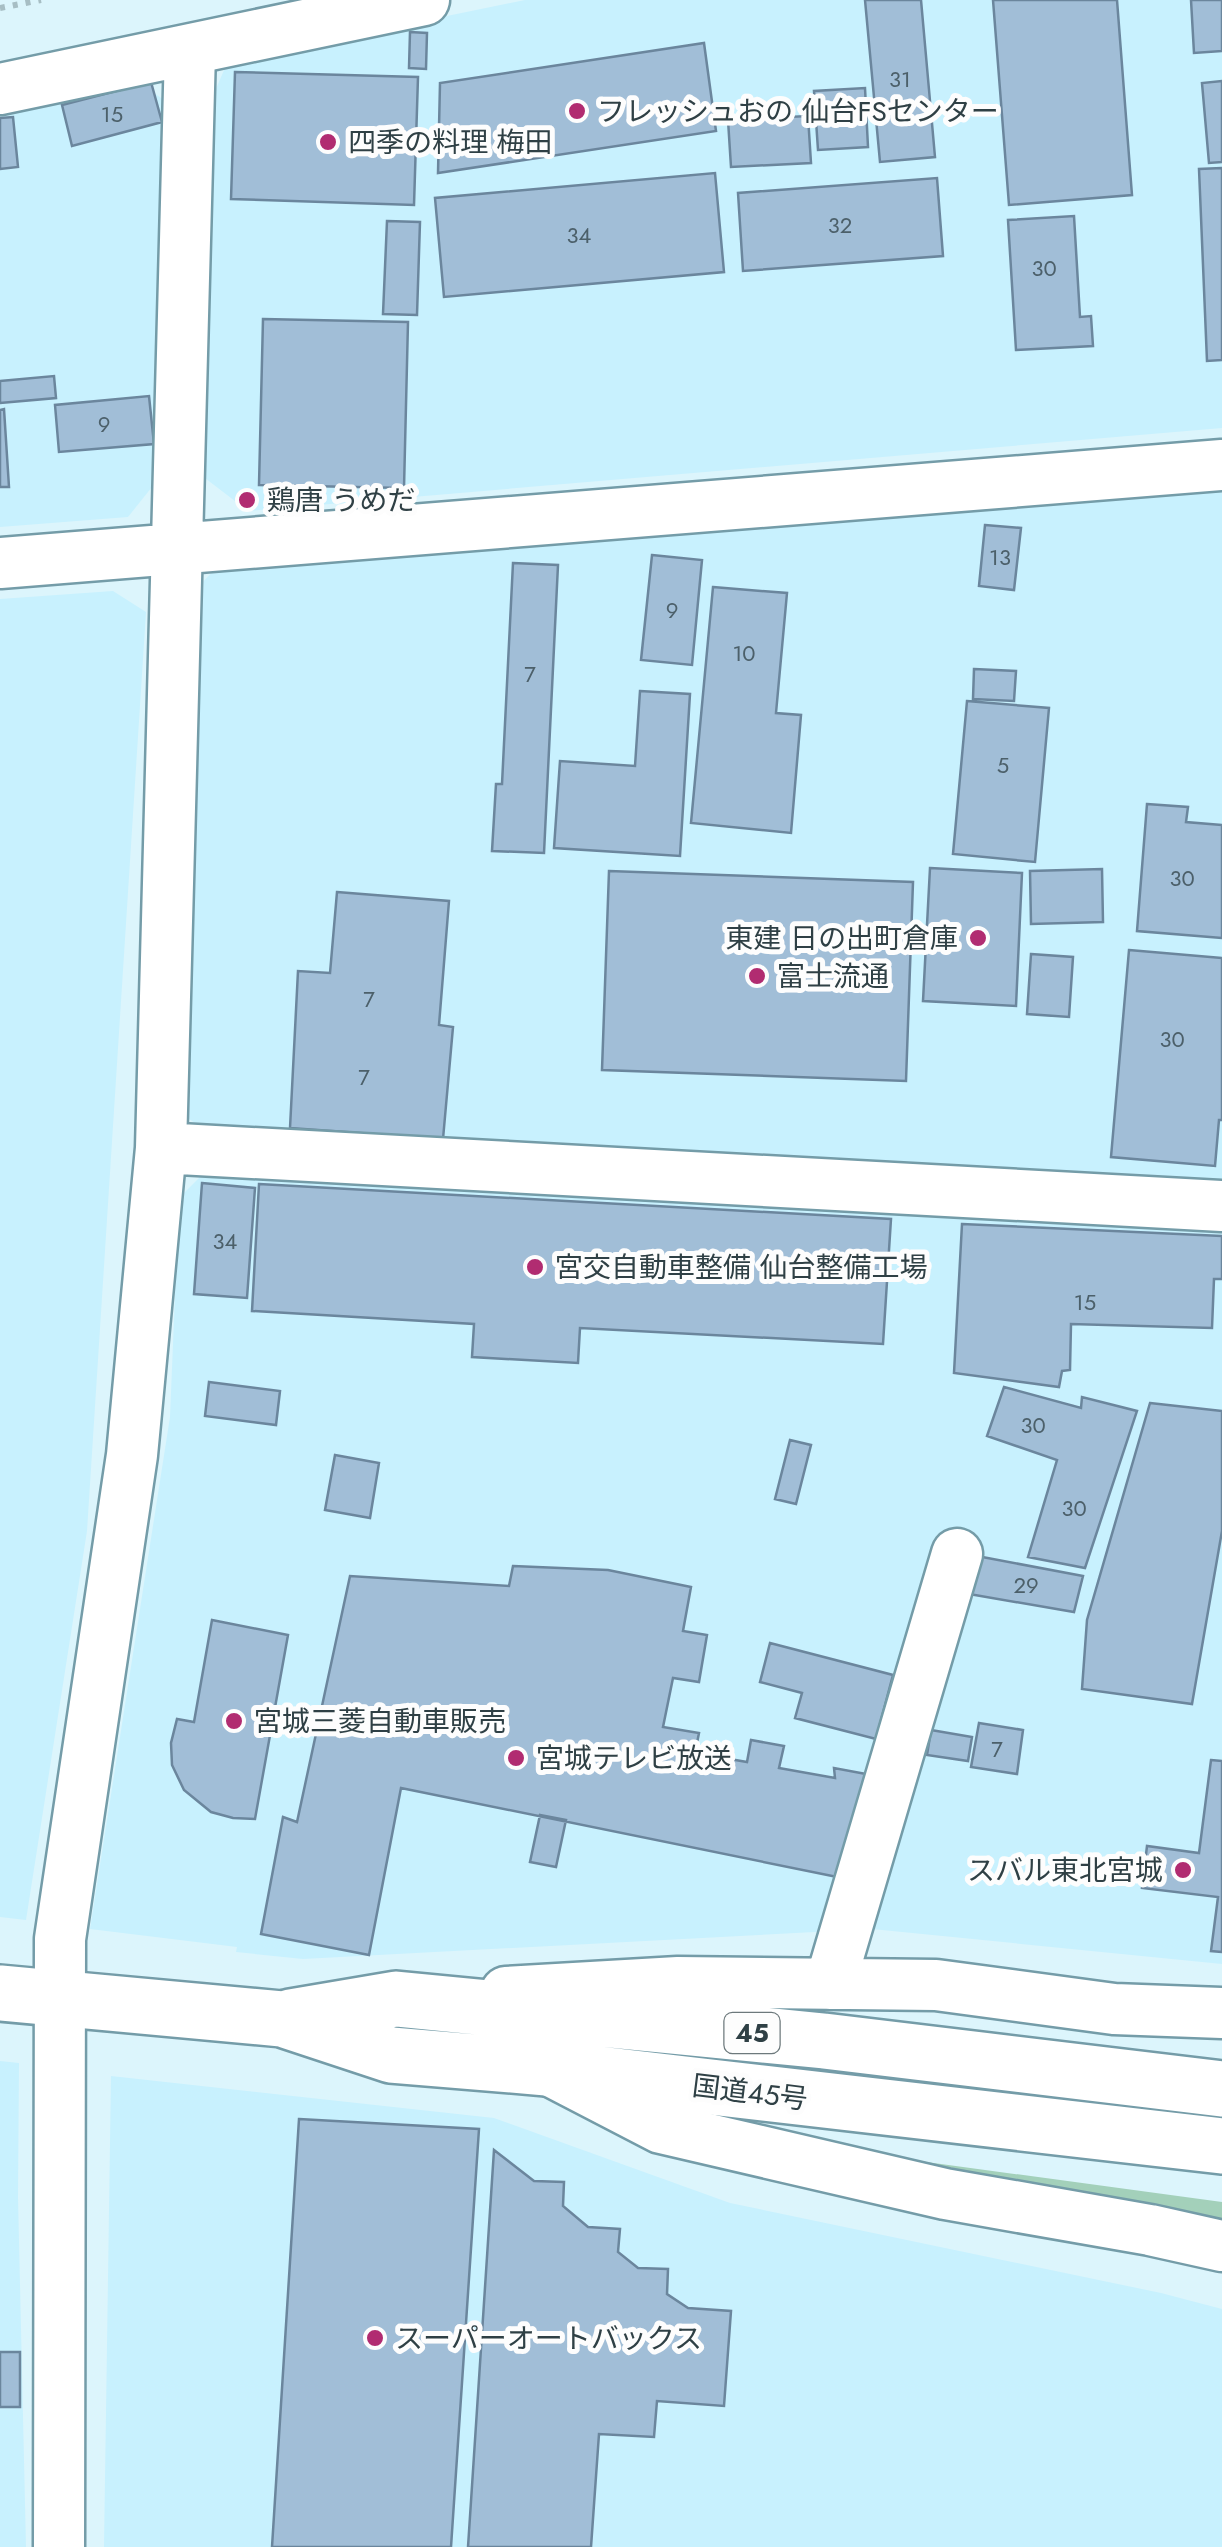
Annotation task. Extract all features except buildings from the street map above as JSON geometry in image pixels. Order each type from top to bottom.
[{"type":"highway","name":"国道45号","points":[[0,1993],[282,2019],[391,2054],[546,2068],[1222,2146]]},
{"type":"highway","name":"国道45号","points":[[282,2019],[396,1998],[824,2041],[1222,2089]]},
{"type":"highway","points":[[1030,2066],[1102,2067],[1222,2055]]},
{"type":"highway","points":[[1026,2124],[1222,2175]]},
{"type":"street","points":[[0,90],[424,0]]},
{"type":"street","points":[[60,2547],[60,1939],[132,1455],[161,1148],[190,51]]},
{"type":"street","points":[[0,563],[1222,466]]},
{"type":"street","points":[[161,1148],[1222,1206]]},
{"type":"street","points":[[830,1984],[957,1554]]},
{"type":"street","points":[[396,1998],[678,1982],[936,1985],[1114,2009],[1222,2014]]},
{"type":"street","points":[[546,2068],[661,2128],[945,2194],[1222,2246]]},
{"type":"path","points":[[0,8],[41,0]]},
{"type":"shaded area","points":[[525,0],[1222,0],[1222,428],[248,511],[201,475],[215,91],[228,61]]},
{"type":"shaded area","points":[[131,77],[164,100],[152,487],[128,517],[0,527],[0,105]]},
{"type":"shaded area","points":[[1222,492],[1222,1185],[204,1129],[174,1109],[199,586],[220,564]]},
{"type":"shaded area","points":[[113,591],[146,612],[87,1531],[26,1920],[0,1917],[0,599]]},
{"type":"shaded area","points":[[201,1176],[1222,1228],[1222,1964],[872,1929],[303,1959],[90,1929],[170,1417],[179,1198]]},
{"type":"shaded area","points":[[0,2061],[19,2063],[26,2547],[0,2547]]},
{"type":"shaded area","points":[[111,2076],[494,2118],[730,2203],[1222,2309],[1222,2547],[104,2547]]},
{"type":"green space","points":[[897,2158],[1222,2202],[1222,2235]]},
{"type":"place","name":"フレッシュおの 仙台FSセンター","points":[[577,111]]},
{"type":"place","name":"四季の料理 梅田","points":[[328,142]]},
{"type":"place","name":"鶏唐 うめだ","points":[[247,500]]},
{"type":"place","name":"東建 日の出町倉庫","points":[[978,938]]},
{"type":"place","name":"富士流通","points":[[757,976]]},
{"type":"place","name":"宮交自動車整備 仙台整備工場","points":[[535,1267]]},
{"type":"place","name":"宮城三菱自動車販売","points":[[234,1721]]},
{"type":"place","name":"宮城テレビ放送","points":[[516,1758]]},
{"type":"place","name":"スバル東北宮城","points":[[1183,1870]]},
{"type":"place","name":"スーパーオートバックス","points":[[375,2338]]}]
